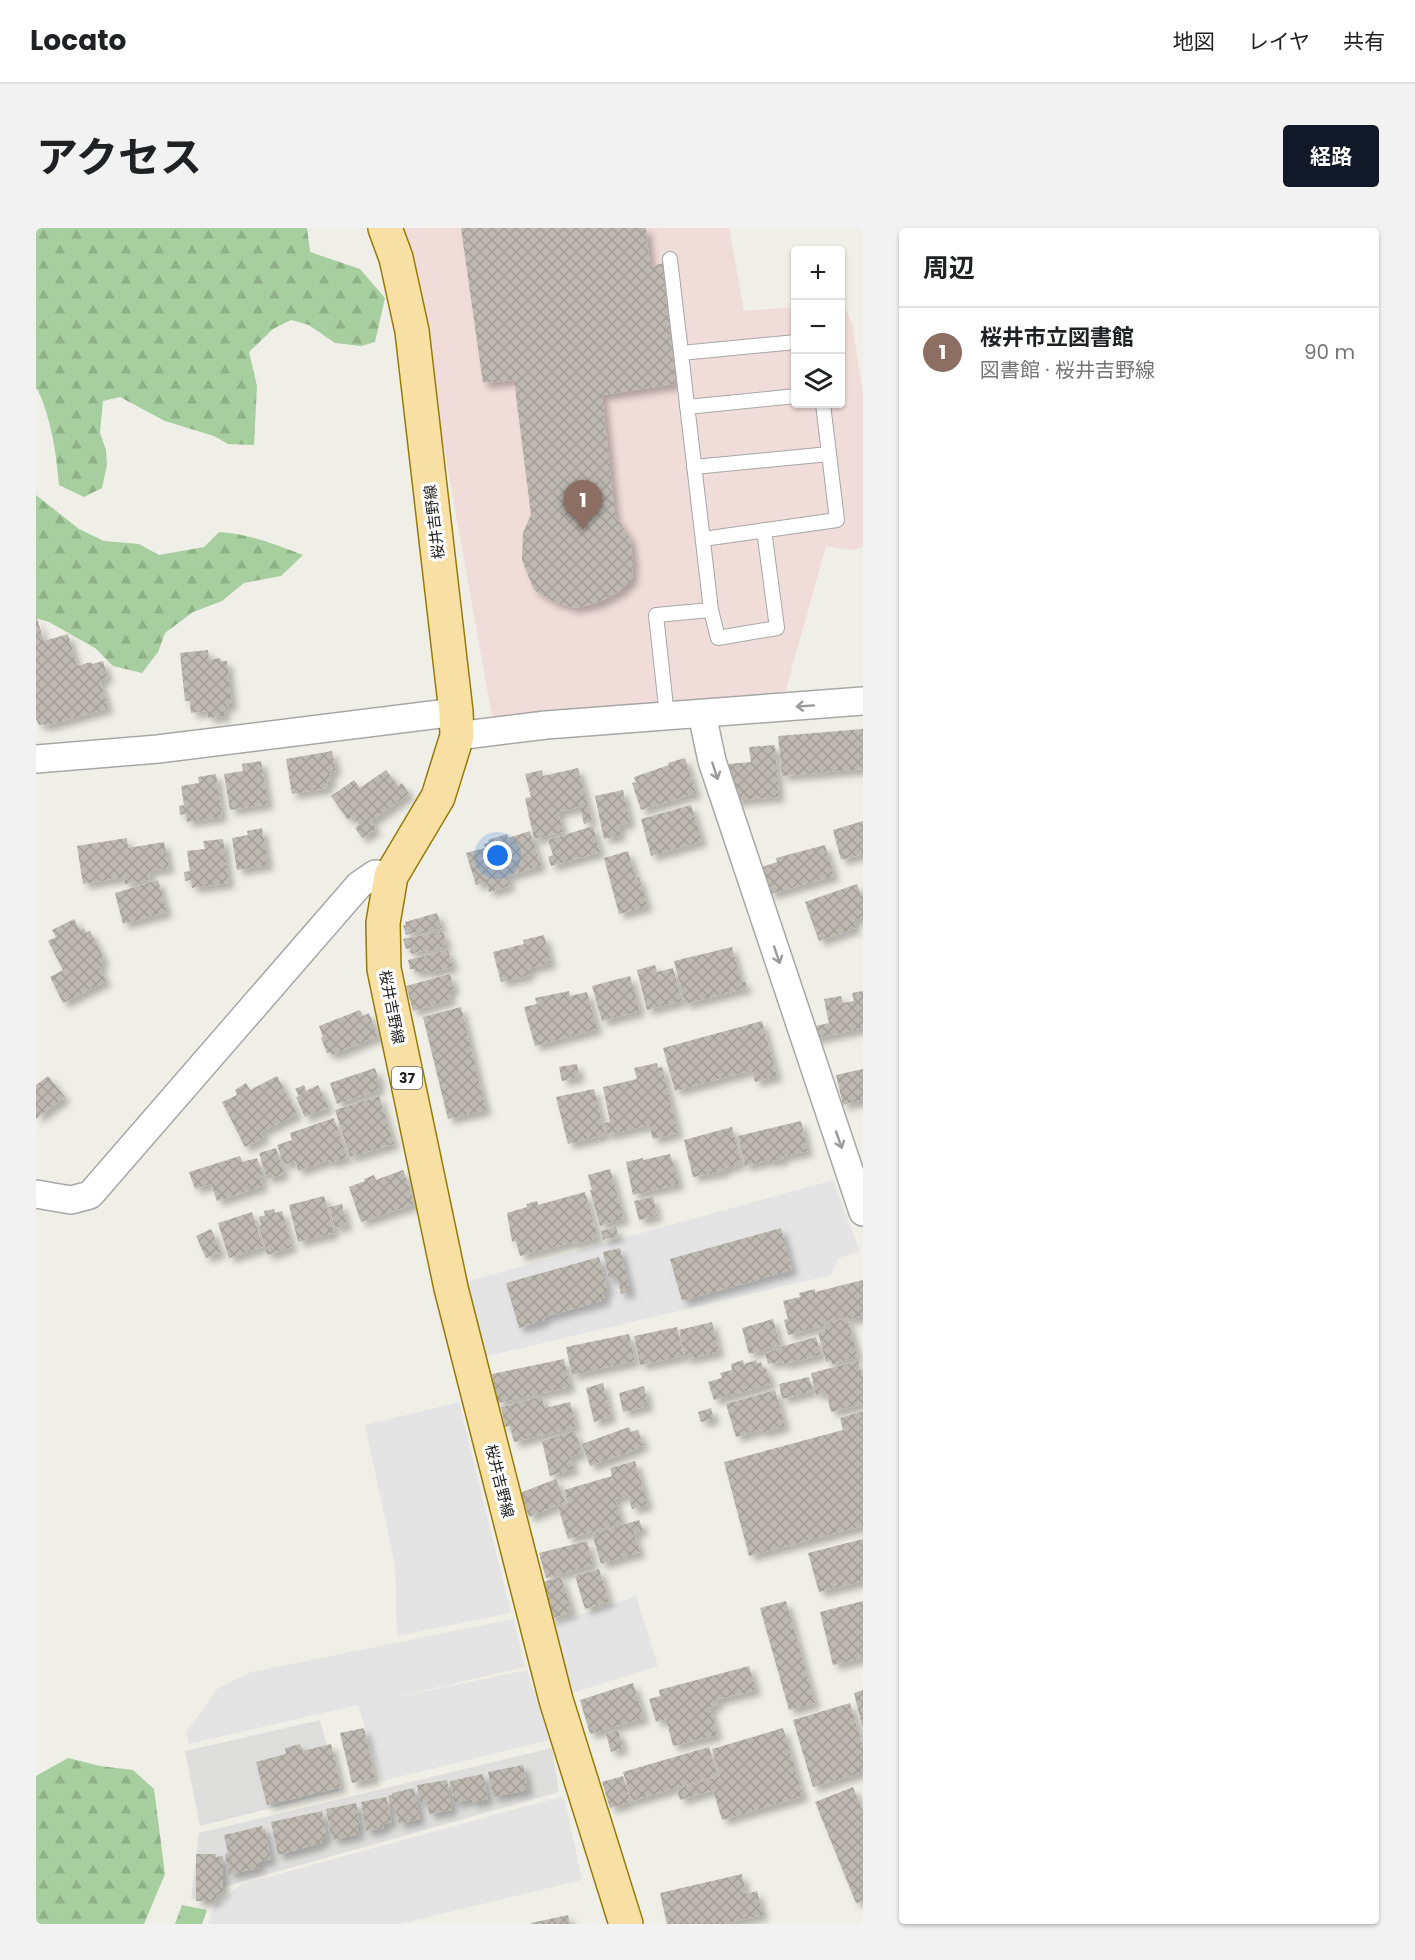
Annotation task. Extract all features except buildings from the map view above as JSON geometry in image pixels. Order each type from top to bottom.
[{"type":"main road","name":"桜井吉野線","points":[[385,228],[396,258],[412,331],[457,724],[438,797],[391,876],[383,923],[384,969],[451,1288],[556,1700],[626,1924]]},
{"type":"street","points":[[36,759],[457,724],[546,725],[863,701]]},
{"type":"street","points":[[702,714],[712,761],[863,1212]]},
{"type":"street","points":[[36,1194],[71,1200],[90,1195],[359,885],[375,874],[391,876]]},
{"type":"lane","points":[[670,259],[711,610],[718,638],[777,628],[764,530]]},
{"type":"lane","points":[[681,353],[791,342]]},
{"type":"lane","points":[[687,407],[791,396]]},
{"type":"lane","points":[[703,539],[837,520],[823,408]]},
{"type":"lane","points":[[694,467],[829,454]]},
{"type":"lane","points":[[667,716],[657,615],[711,610]]},
{"type":"shaded area","points":[[400,228],[729,228],[744,311],[791,307],[791,408],[845,408],[845,308],[852,323],[863,394],[863,547],[850,550],[826,546],[784,696],[493,722],[413,274]]},
{"type":"shaded area","points":[[833,1180],[860,1252],[838,1258],[831,1275],[484,1357],[461,1283]]},
{"type":"shaded area","points":[[459,1402],[511,1613],[397,1636],[395,1565],[365,1425]]},
{"type":"shaded area","points":[[636,1596],[658,1666],[566,1695],[547,1626]]},
{"type":"shaded area","points":[[514,1619],[525,1667],[388,1699],[527,1670],[550,1740],[382,1781],[358,1705],[189,1744],[186,1732],[218,1688],[251,1672]]},
{"type":"shaded area","points":[[320,1720],[339,1791],[200,1826],[185,1751]]},
{"type":"shaded area","points":[[552,1748],[559,1792],[227,1886],[211,1900],[191,1899],[199,1833]]},
{"type":"shaded area","points":[[564,1796],[582,1880],[399,1924],[208,1924],[214,1906],[242,1884]]},
{"type":"green space","points":[[36,228],[307,228],[310,252],[360,269],[385,298],[375,342],[361,346],[335,343],[309,325],[291,320],[273,329],[249,352],[257,386],[254,445],[228,444],[214,436],[165,421],[120,397],[103,401],[100,433],[106,450],[107,465],[102,488],[84,497],[59,485],[50,425],[43,402],[36,389]]},
{"type":"green space","points":[[36,495],[79,529],[104,541],[139,544],[159,555],[204,547],[219,532],[251,537],[303,555],[281,576],[244,583],[222,601],[193,612],[165,633],[158,652],[142,673],[113,666],[95,648],[49,622],[36,618]]},
{"type":"green space","points":[[68,1758],[100,1766],[133,1770],[154,1789],[165,1874],[144,1924],[36,1924],[36,1776]]},
{"type":"green space","points":[[182,1905],[207,1910],[202,1924],[175,1924]]},
{"type":"place","name":"桜井市立図書館","points":[[583,530]]}]
